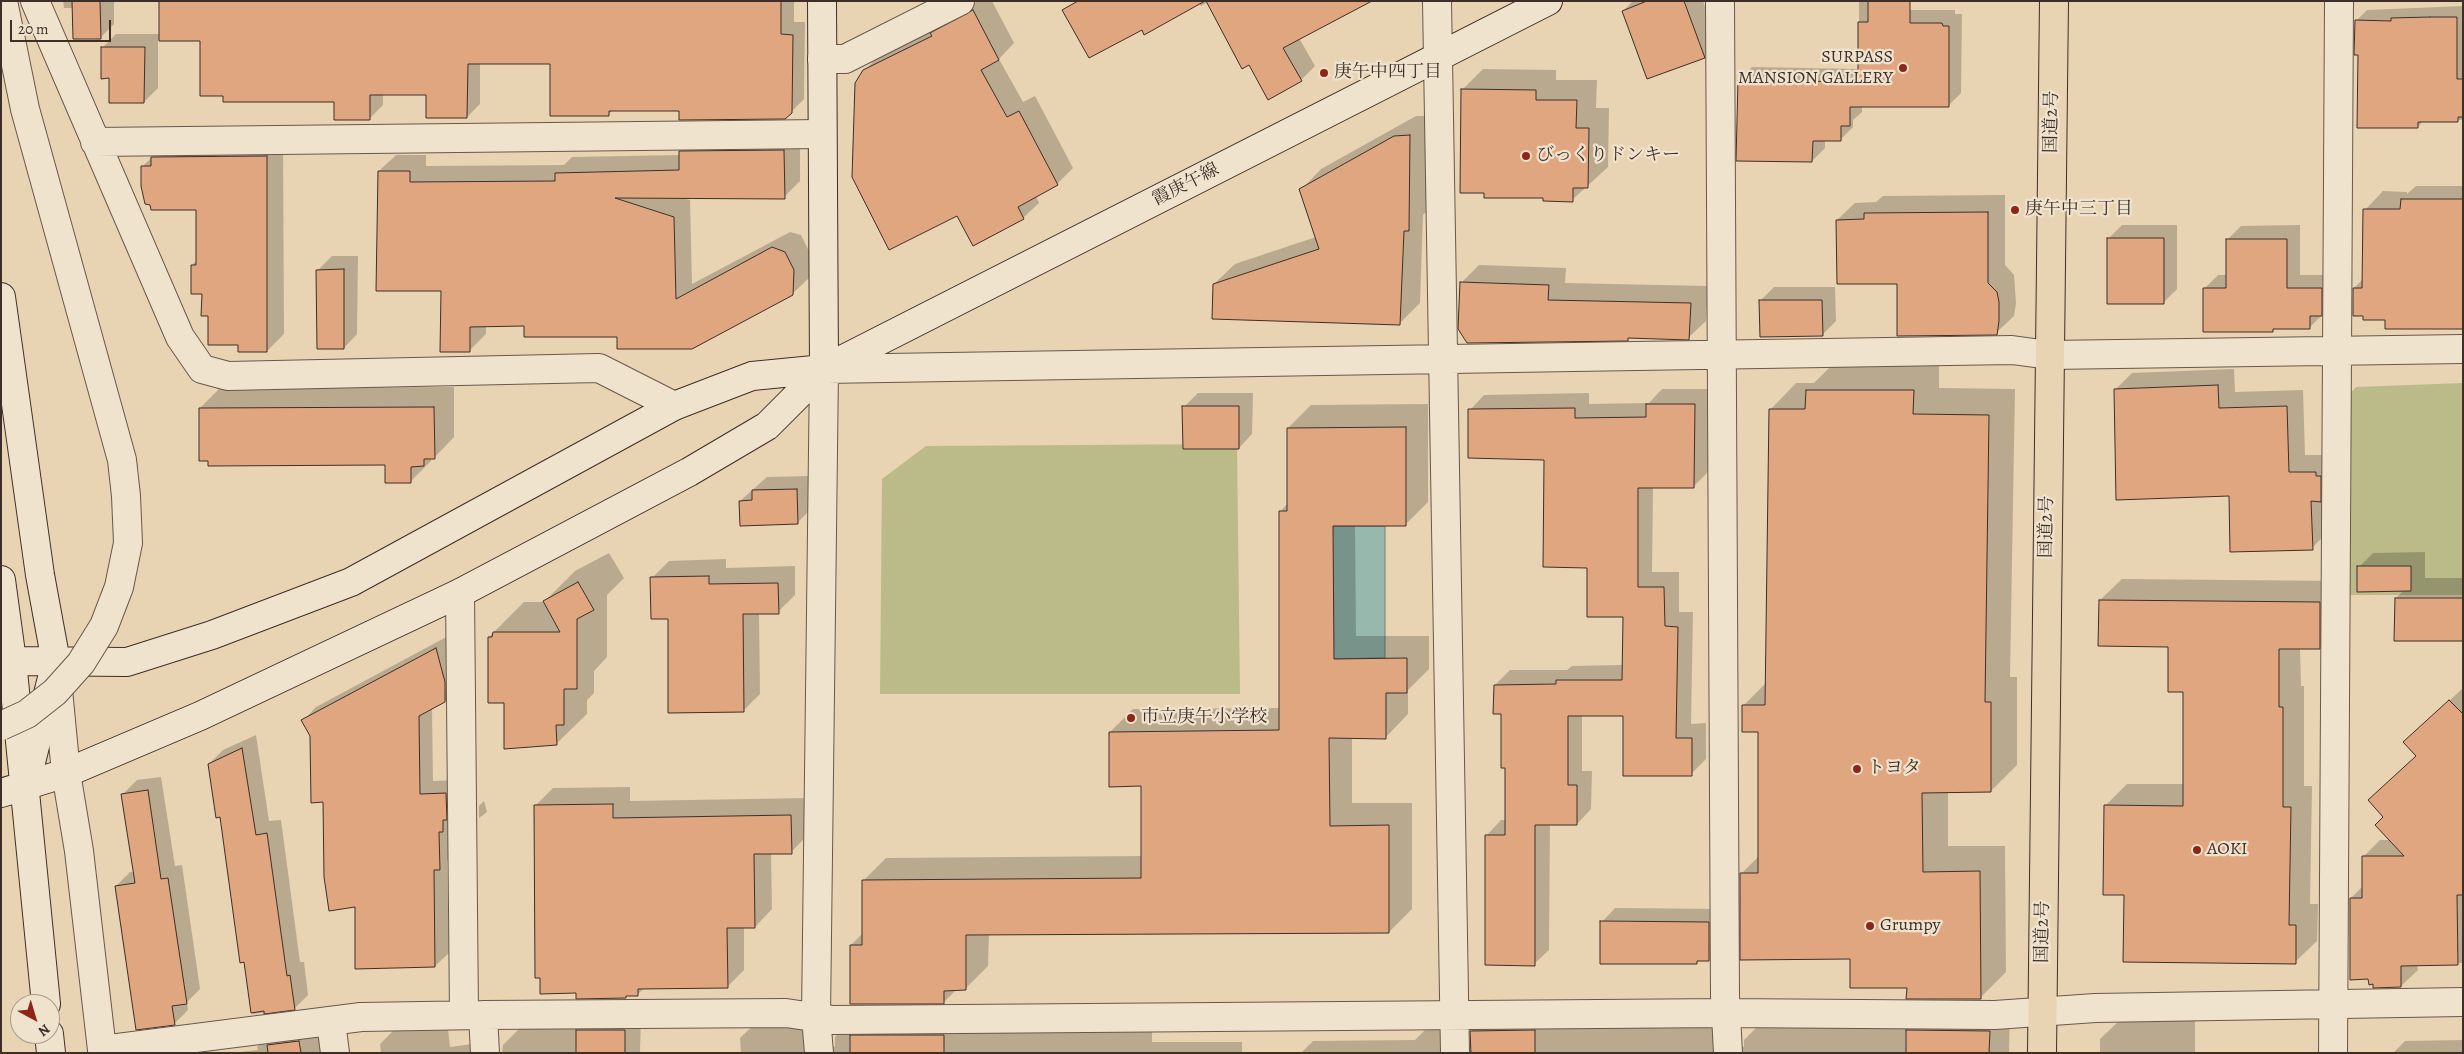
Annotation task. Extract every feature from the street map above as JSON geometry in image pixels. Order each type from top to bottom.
[{"type":"highway","name":"国道2号","points":[[2042,1053],[2054,1]]},
{"type":"street","points":[[1,726],[27,714],[55,692],[80,663],[104,626],[119,587],[128,543],[122,460],[25,109],[3,1]]},
{"type":"street","points":[[35,1],[180,337],[202,369],[228,376],[599,368],[674,406]]},
{"type":"street","points":[[819,1053],[816,1017],[824,369],[822,1]]},
{"type":"street","points":[[822,59],[845,59],[960,1]]},
{"type":"street","points":[[1437,1],[1455,1053]]},
{"type":"street","name":"霞庚午線","points":[[824,369],[1548,1]]},
{"type":"street","points":[[1720,1],[1726,1013],[1728,1053]]},
{"type":"street","points":[[2333,1053],[2339,1]]},
{"type":"street","points":[[95,142],[822,134]]},
{"type":"street","points":[[1,297],[40,576],[56,662],[66,773],[79,851],[102,1052],[361,1017],[786,1013],[833,1020],[1726,1013],[1995,1015],[2094,1008],[2463,1002]]},
{"type":"street","points":[[7,663],[127,662],[212,635],[351,582],[674,406],[752,376],[824,369],[1723,354],[2012,350],[2049,354],[2463,349]]},
{"type":"street","points":[[13,790],[66,773],[200,716],[460,593],[689,472],[767,426],[824,369]]},
{"type":"street","points":[[1,580],[13,790],[44,994]]},
{"type":"street","points":[[460,593],[473,1015],[485,1053]]},
{"type":"street","points":[[13,790],[56,662]]},
{"type":"street","points":[[331,1022],[335,1053]]},
{"type":"green space","points":[[2463,383],[2463,595],[2345,595],[2347,397],[2356,387]]},
{"type":"green space","points":[[1237,444],[1240,694],[880,694],[882,479],[926,446]]},
{"type":"water","points":[[1333,526],[1385,526],[1385,658],[1311,659]]},
{"type":"building","points":[[72,1],[100,1],[101,39],[73,39]]},
{"type":"building","points":[[159,1],[781,1],[781,34],[793,35],[792,113],[785,119],[679,120],[679,111],[609,111],[609,116],[550,116],[550,64],[468,64],[467,118],[426,118],[426,95],[370,95],[370,120],[334,120],[334,102],[223,102],[223,96],[200,96],[200,41],[159,41]]},
{"type":"building","points":[[1078,1],[1205,1],[1144,35],[1142,30],[1089,58],[1062,10]]},
{"type":"building","points":[[1206,1],[1372,1],[1283,48],[1302,81],[1268,100],[1249,65],[1242,69]]},
{"type":"building","points":[[1647,1],[1684,1],[1705,58],[1647,79],[1622,11]]},
{"type":"building","points":[[1868,1],[1910,1],[1910,23],[1942,23],[1943,26],[1949,26],[1949,107],[1850,107],[1850,126],[1841,126],[1841,141],[1813,141],[1812,162],[1736,161],[1738,80],[1858,82],[1858,22],[1868,22]]},
{"type":"building","points":[[973,10],[999,60],[981,70],[1007,117],[1019,111],[1058,185],[1018,207],[1024,219],[973,246],[957,216],[889,250],[852,177],[855,83],[863,70],[932,36],[930,33]]},
{"type":"building","points":[[2457,17],[2457,79],[2463,79],[2463,117],[2458,117],[2458,122],[2418,122],[2418,128],[2357,128],[2358,55],[2354,55],[2355,20],[2391,21],[2391,18]]},
{"type":"building","points":[[101,47],[145,47],[144,103],[109,103],[109,78],[101,79]]},
{"type":"building","points":[[1461,89],[1536,90],[1536,100],[1577,100],[1576,128],[1589,128],[1588,188],[1573,188],[1573,202],[1543,201],[1543,198],[1484,198],[1484,193],[1460,193]]},
{"type":"building","points":[[1410,135],[1409,231],[1404,231],[1400,325],[1212,319],[1213,284],[1319,249],[1299,189],[1394,136]]},
{"type":"building","points":[[784,150],[785,199],[615,198],[674,217],[676,299],[772,247],[785,252],[794,270],[793,295],[692,349],[617,349],[617,337],[524,337],[524,326],[470,327],[470,352],[440,352],[441,291],[376,291],[378,171],[410,171],[410,182],[555,181],[555,173],[679,170],[679,151]]},
{"type":"building","points":[[267,156],[267,352],[238,352],[238,345],[208,345],[208,316],[201,316],[202,294],[191,294],[191,265],[196,265],[196,210],[151,210],[150,205],[145,204],[141,186],[141,166],[151,166],[151,157]]},
{"type":"building","points":[[2401,199],[2463,199],[2463,329],[2385,329],[2385,320],[2363,320],[2363,316],[2353,316],[2353,288],[2362,288],[2363,209],[2400,209]]},
{"type":"building","points":[[1988,212],[1988,283],[1997,292],[1999,302],[1997,335],[1897,336],[1897,284],[1837,284],[1836,220],[1864,219],[1864,213]]},
{"type":"building","points":[[2107,238],[2164,238],[2164,304],[2107,304]]},
{"type":"building","points":[[2226,239],[2287,239],[2287,288],[2322,288],[2322,316],[2310,316],[2310,329],[2273,329],[2273,332],[2203,332],[2203,288],[2226,288]]},
{"type":"building","points":[[344,269],[344,349],[317,349],[316,270]]},
{"type":"building","points":[[1460,282],[1549,285],[1548,300],[1691,303],[1689,340],[1628,338],[1628,341],[1467,343],[1458,329]]},
{"type":"building","points":[[1759,300],[1822,300],[1823,336],[1760,337]]},
{"type":"building","points":[[2218,385],[2219,408],[2287,406],[2289,472],[2316,472],[2316,476],[2321,476],[2321,502],[2311,501],[2313,550],[2230,552],[2229,496],[2116,500],[2114,389]]},
{"type":"building","points":[[1806,390],[1914,390],[1913,414],[1989,415],[1985,702],[1991,702],[1991,792],[1922,793],[1923,872],[1980,871],[1981,999],[1906,999],[1907,988],[1850,988],[1850,959],[1740,960],[1740,873],[1758,873],[1758,732],[1742,732],[1742,705],[1765,705],[1769,409],[1805,409]]},
{"type":"building","points":[[1646,404],[1695,404],[1694,488],[1638,488],[1638,587],[1664,587],[1665,626],[1678,627],[1676,738],[1692,738],[1692,776],[1623,776],[1623,716],[1568,716],[1568,785],[1577,785],[1577,825],[1535,825],[1535,966],[1485,965],[1485,835],[1505,835],[1505,768],[1501,768],[1501,714],[1493,714],[1494,685],[1556,684],[1556,680],[1622,680],[1623,617],[1587,617],[1587,568],[1543,567],[1544,460],[1468,458],[1468,409],[1575,408],[1575,418],[1646,417]]},
{"type":"building","points":[[1182,406],[1239,406],[1239,449],[1183,449]]},
{"type":"building","points":[[434,407],[435,459],[424,459],[424,466],[411,467],[411,483],[385,483],[385,465],[208,466],[208,461],[199,461],[199,408]]},
{"type":"building","points":[[1406,427],[1406,526],[1333,526],[1334,659],[1407,658],[1407,693],[1386,693],[1386,739],[1329,738],[1330,826],[1389,825],[1389,933],[966,935],[966,990],[944,991],[944,1004],[850,1004],[850,945],[862,945],[862,880],[1141,878],[1141,786],[1109,787],[1109,732],[1279,730],[1279,511],[1287,511],[1287,428]]},
{"type":"building","points":[[797,489],[798,524],[740,526],[739,501],[752,500],[752,490]]},
{"type":"building","points":[[2357,566],[2411,566],[2411,591],[2357,592]]},
{"type":"building","points":[[709,576],[709,584],[778,583],[779,614],[743,614],[744,712],[668,713],[668,619],[651,619],[650,577]]},
{"type":"building","points":[[578,582],[594,610],[577,619],[577,689],[564,689],[564,725],[556,725],[557,745],[504,749],[504,703],[488,703],[488,637],[492,637],[493,632],[560,632],[543,601]]},
{"type":"building","points":[[2395,598],[2463,598],[2463,641],[2394,641]]},
{"type":"building","points":[[2099,600],[2320,602],[2320,649],[2279,649],[2279,707],[2283,707],[2283,807],[2291,807],[2289,925],[2296,925],[2296,964],[2123,962],[2124,895],[2103,895],[2104,805],[2183,806],[2183,692],[2168,692],[2168,647],[2098,646]]},
{"type":"building","points":[[436,648],[445,682],[445,702],[419,716],[420,794],[446,793],[447,820],[443,820],[443,832],[439,832],[440,870],[434,870],[435,967],[355,969],[355,907],[329,911],[324,877],[323,802],[311,803],[310,736],[301,720]]},
{"type":"building","points":[[2449,700],[2463,714],[2463,895],[2457,895],[2458,965],[2401,966],[2401,987],[2373,988],[2373,984],[2369,985],[2368,979],[2350,980],[2350,898],[2362,898],[2362,856],[2404,856],[2375,825],[2383,817],[2368,800],[2416,756],[2403,742]]},
{"type":"building","points":[[242,748],[256,835],[267,833],[287,976],[290,975],[295,1010],[264,1014],[264,1011],[251,1013],[244,962],[240,963],[220,817],[216,818],[208,764]]},
{"type":"building","points":[[148,790],[161,879],[168,878],[187,1004],[172,1006],[175,1025],[136,1030],[115,886],[135,883],[121,794]]},
{"type":"building","points":[[613,804],[613,818],[791,815],[792,854],[754,854],[755,928],[727,928],[728,988],[638,989],[638,996],[626,996],[626,998],[576,999],[576,993],[540,994],[540,978],[535,978],[534,805]]},
{"type":"building","points":[[1600,921],[1709,922],[1709,961],[1697,961],[1697,964],[1600,964]]},
{"type":"building","points":[[576,1030],[625,1030],[625,1053],[576,1053]]},
{"type":"building","points":[[1535,1030],[1535,1053],[1471,1053],[1470,1031]]},
{"type":"building","points":[[1906,1030],[1990,1031],[1989,1053],[1906,1053]]},
{"type":"building","points":[[850,1035],[944,1035],[944,1053],[850,1053]]},
{"type":"building","points":[[299,1041],[301,1053],[268,1053],[267,1045]]},
{"type":"place","name":"SURPASS MANSION GALLERY","points":[[1903,68]]},
{"type":"place","name":"庚午中四丁目","points":[[1324,73]]},
{"type":"place","name":"びっくりドンキー","points":[[1526,156]]},
{"type":"place","name":"庚午中三丁目","points":[[2015,210]]},
{"type":"place","name":"市立庚午小学校","points":[[1131,718]]},
{"type":"place","name":"トヨタ","points":[[1857,769]]},
{"type":"place","name":"AOKI","points":[[2197,850]]},
{"type":"place","name":"Grumpy","points":[[1870,926]]}]
